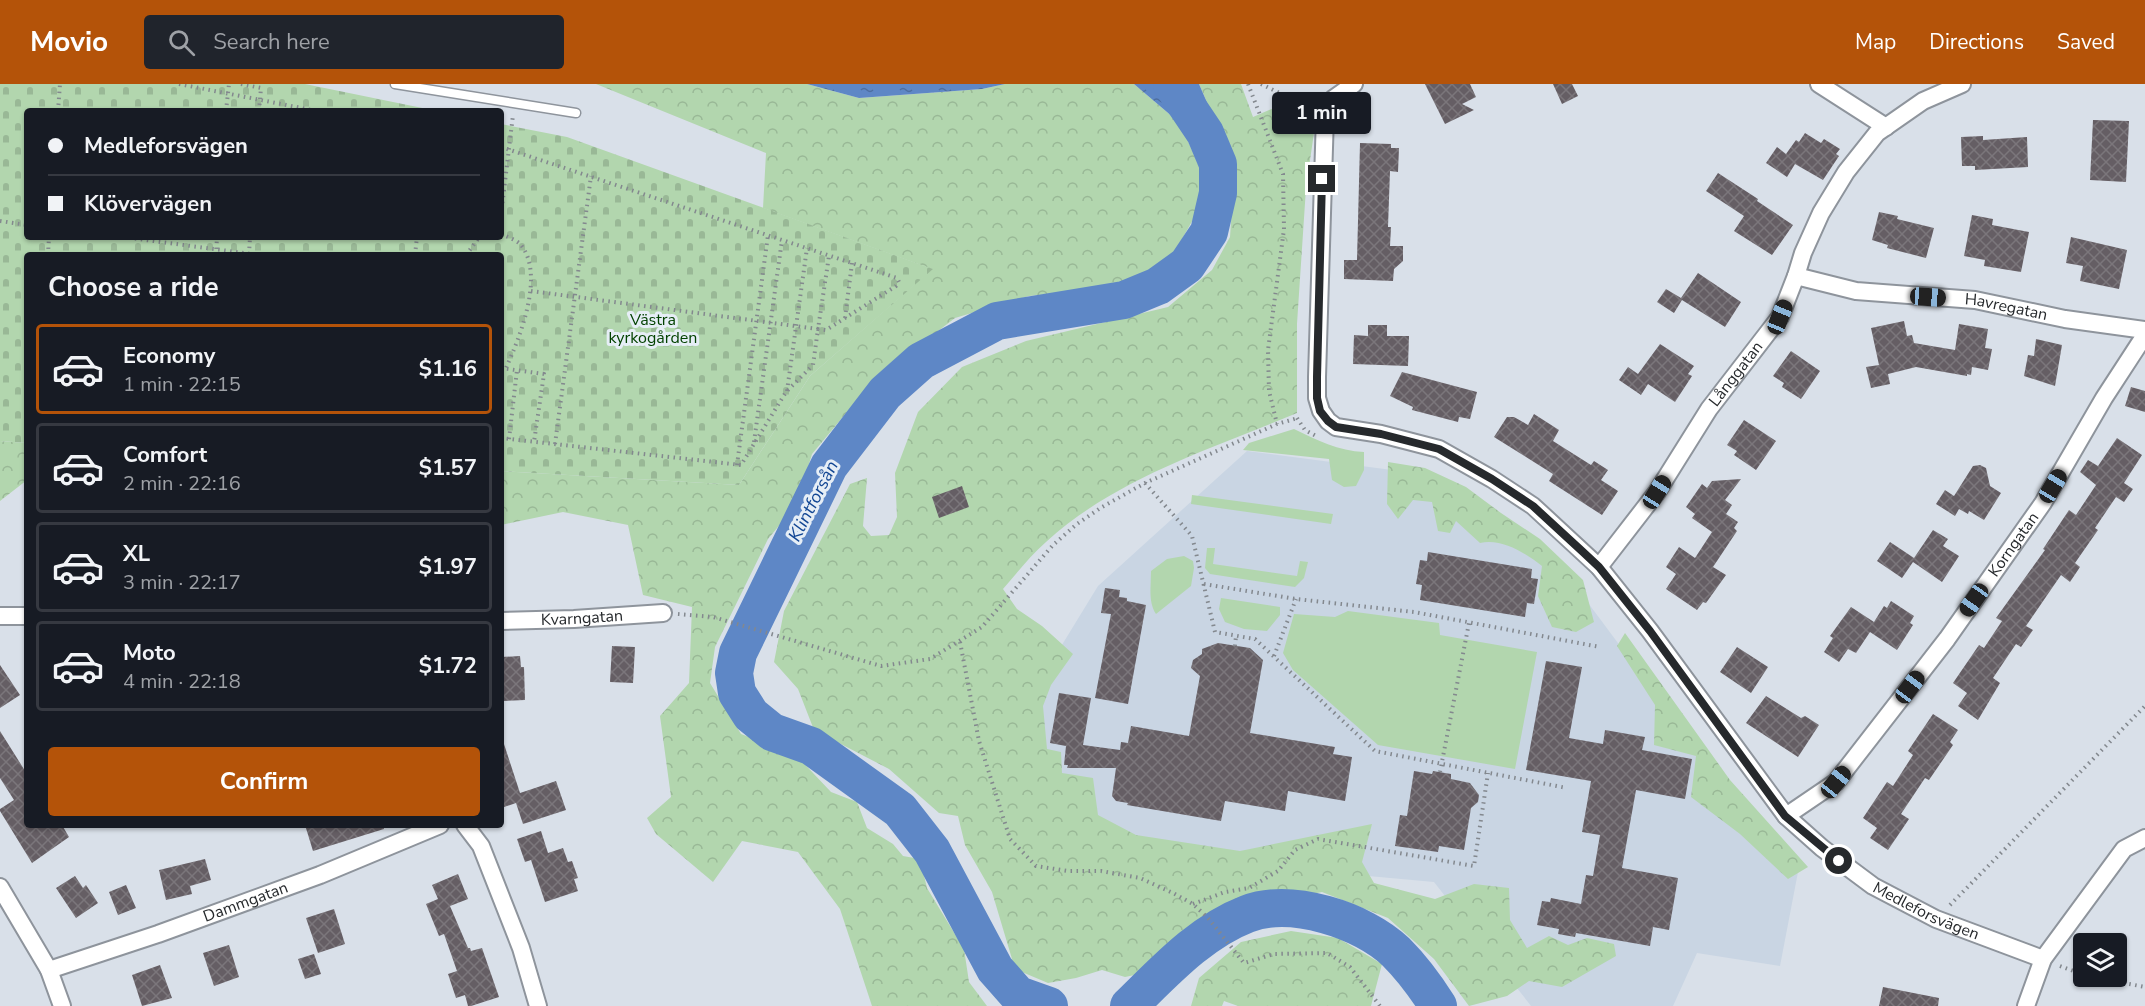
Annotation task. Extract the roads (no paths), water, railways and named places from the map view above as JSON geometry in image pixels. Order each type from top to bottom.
[{"type":"street","name":"Medleforsvägen","points":[[1354,84],[1334,99],[1324,115],[1317,377],[1317,398],[1320,411],[1336,427],[1381,434],[1439,449],[1492,479],[1533,506],[1599,567],[1650,631],[1785,816],[1822,848],[1873,886],[1936,919],[2043,959]]},
{"type":"street","points":[[1820,84],[1886,127]]},
{"type":"street","name":"Långgatan","points":[[1599,567],[1657,492],[1709,409],[1780,317],[1803,253],[1821,213],[1846,172],[1877,133],[1923,101],[1962,84]]},
{"type":"street","name":"Havregatan","points":[[1796,276],[1856,291],[1975,300],[2065,319],[2145,330]]},
{"type":"street","name":"Korngatan","points":[[1785,816],[1836,782],[1947,639],[2043,503],[2104,398],[2145,335]]},
{"type":"street","name":"Kvarngatan","points":[[504,621],[663,613]]},
{"type":"street","points":[[0,616],[24,616]]},
{"type":"street","name":"Dammgatan","points":[[49,970],[158,934],[320,875],[433,828]]},
{"type":"street","points":[[467,828],[481,846],[520,948],[538,1006]]},
{"type":"street","points":[[2026,1006],[2043,959],[2124,849],[2145,838]]},
{"type":"street","points":[[0,888],[49,970],[62,1006]]},
{"type":"lane","points":[[395,84],[576,113]]},
{"type":"water","points":[[807,84],[1005,84],[982,89],[859,98]]},
{"type":"water","points":[[1134,84],[1199,84],[1218,128],[1188,141],[1174,118]]},
{"type":"waterway","name":"Klintforsån","points":[[1049,1006],[1018,995],[995,969],[932,851],[900,810],[811,746],[772,732],[751,715],[737,693],[734,673],[738,653],[829,466],[885,393],[921,361],[997,321],[1124,300],[1158,286],[1187,265],[1209,232],[1218,193],[1218,164],[1205,133],[1172,84]]},
{"type":"waterway","name":"Klintforsån","points":[[1129,1006],[1183,954],[1214,931],[1247,914],[1265,909],[1284,908],[1305,910],[1346,921],[1382,940],[1408,965],[1438,1006]]},
{"type":"park label","name":"Västra kyrkogården","points":[[653,329]]}]
